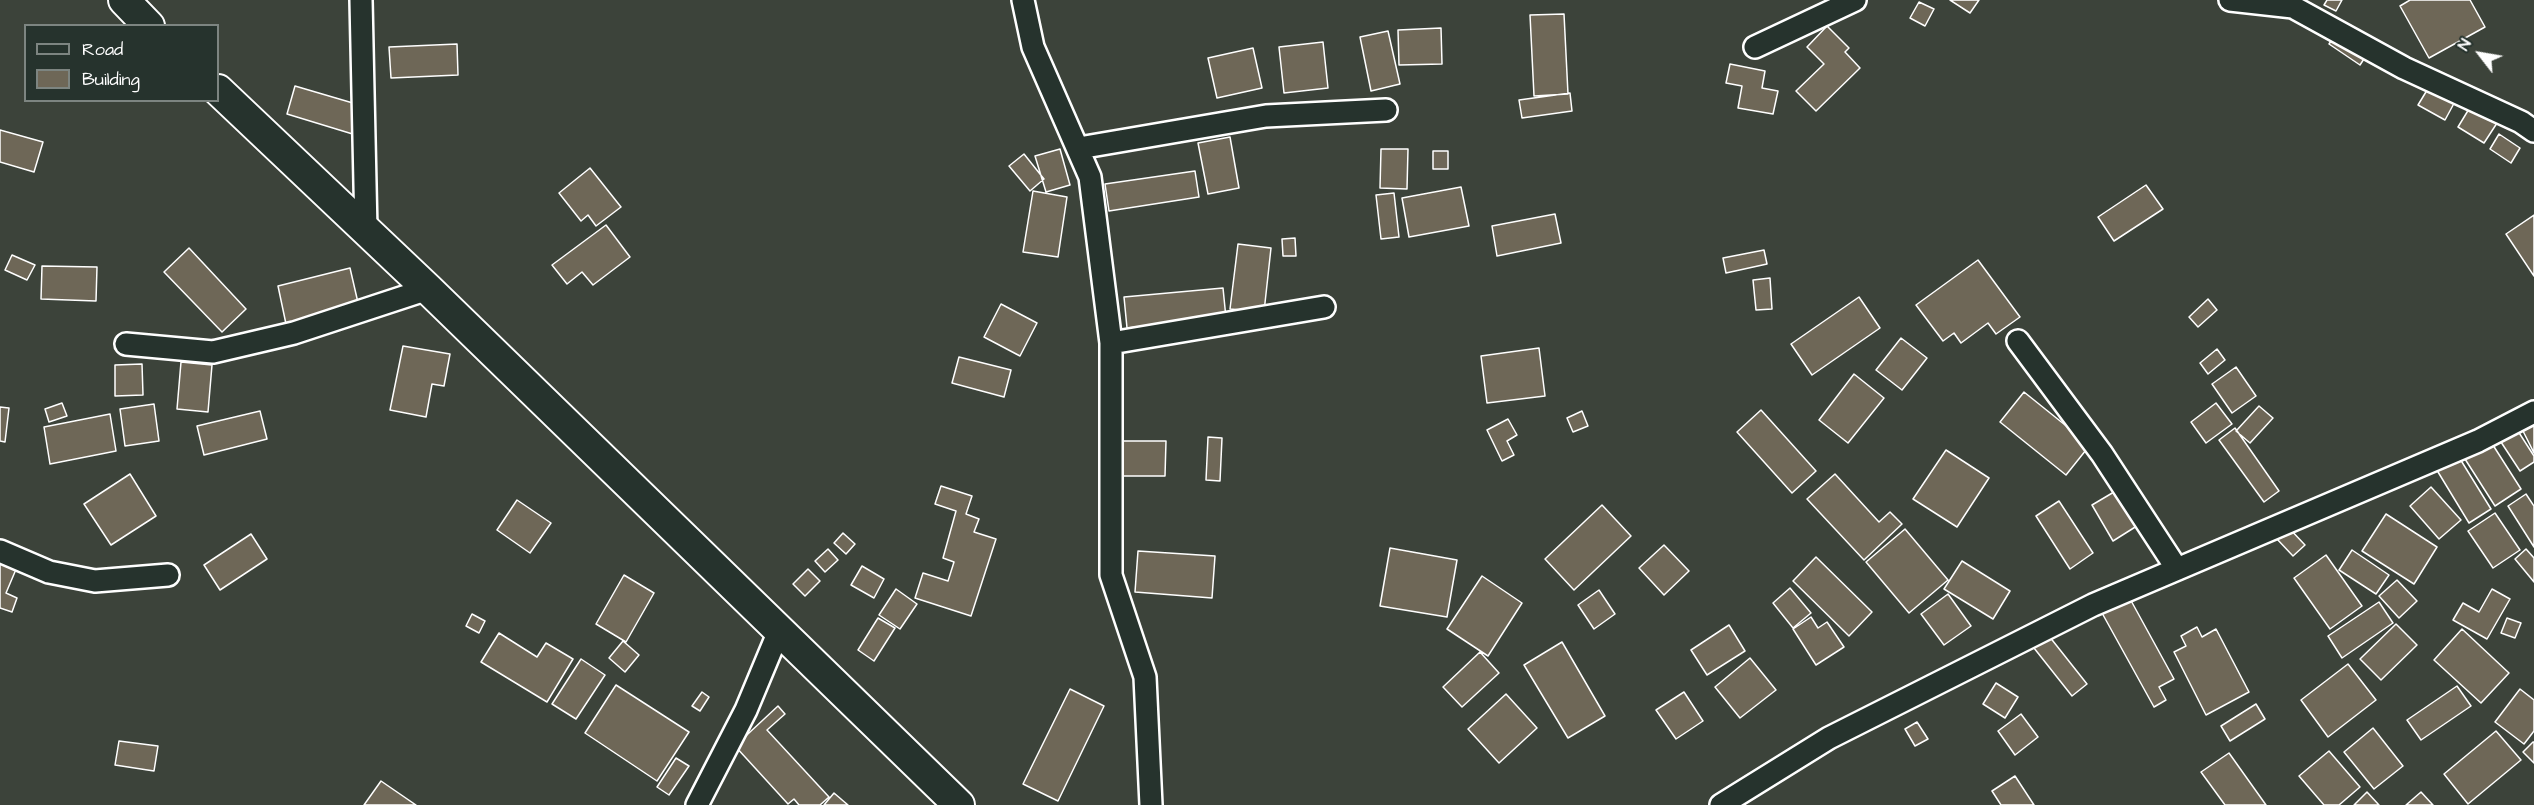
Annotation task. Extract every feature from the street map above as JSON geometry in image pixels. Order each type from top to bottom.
[{"type":"main road","points":[[124,0],[147,24]]},
{"type":"main road","points":[[219,91],[428,289],[959,805]]},
{"type":"street","points":[[361,0],[366,230]]},
{"type":"street","points":[[1023,0],[1033,47],[1090,177],[1111,343],[1112,575],[1145,677],[1151,805]]},
{"type":"street","points":[[1755,47],[1855,0]]},
{"type":"street","points":[[2230,0],[2293,7],[2404,68],[2521,122],[2534,131]]},
{"type":"street","points":[[1079,148],[1266,116],[1386,110]]},
{"type":"street","points":[[126,344],[213,352],[294,333],[428,289]]},
{"type":"street","points":[[1111,343],[1324,307]]},
{"type":"street","points":[[2018,341],[2102,454],[2177,569]]},
{"type":"street","points":[[1721,805],[1829,738],[2093,605],[2478,441],[2534,412]]},
{"type":"street","points":[[0,551],[50,572],[95,581],[168,575]]},
{"type":"street","points":[[697,805],[746,710],[780,631]]},
{"type":"building","points":[[1950,0],[1979,0],[1970,13]]},
{"type":"building","points":[[2327,0],[2342,0],[2336,11],[2324,5]]},
{"type":"building","points":[[2410,0],[2470,0],[2485,27],[2429,58],[2400,6]]},
{"type":"building","points":[[1919,2],[1934,9],[1925,26],[1910,18]]},
{"type":"building","points":[[1564,14],[1568,94],[1534,96],[1530,15]]},
{"type":"building","points":[[2344,22],[2375,42],[2360,65],[2329,44]]},
{"type":"building","points":[[1827,26],[1849,48],[1845,52],[1860,68],[1816,111],[1796,91],[1824,64],[1807,47]]},
{"type":"building","points":[[1441,28],[1442,64],[1399,65],[1398,30]]},
{"type":"building","points":[[1388,31],[1400,84],[1371,91],[1360,37]]},
{"type":"building","points":[[1323,42],[1328,88],[1284,93],[1279,47]]},
{"type":"building","points":[[457,44],[458,75],[391,78],[389,47]]},
{"type":"building","points":[[1253,48],[1262,88],[1217,98],[1208,58]]},
{"type":"building","points":[[1730,64],[1765,71],[1762,88],[1778,91],[1773,114],[1738,108],[1742,86],[1726,83]]},
{"type":"building","points":[[2432,82],[2458,96],[2445,120],[2418,105]]},
{"type":"building","points":[[295,86],[363,106],[369,139],[287,114]]},
{"type":"building","points":[[1570,93],[1572,111],[1522,118],[1519,100]]},
{"type":"building","points":[[2472,104],[2499,120],[2484,143],[2458,127]]},
{"type":"building","points":[[0,130],[43,142],[34,172],[0,162]]},
{"type":"building","points":[[2499,134],[2520,148],[2511,163],[2490,149]]},
{"type":"building","points":[[1230,137],[1239,188],[1208,194],[1198,143]]},
{"type":"building","points":[[1060,149],[1070,185],[1046,192],[1035,156]]},
{"type":"building","points":[[1381,149],[1408,149],[1407,189],[1380,188]]},
{"type":"building","points":[[1433,151],[1448,151],[1448,169],[1433,169]]},
{"type":"building","points":[[1024,154],[1044,179],[1030,191],[1009,166]]},
{"type":"building","points":[[590,168],[621,207],[596,226],[588,215],[581,221],[559,193]]},
{"type":"building","points":[[1195,171],[1199,197],[1109,211],[1105,184]]},
{"type":"building","points":[[2146,185],[2163,209],[2114,241],[2098,217]]},
{"type":"building","points":[[1461,187],[1469,226],[1409,237],[1402,198]]},
{"type":"building","points":[[1033,191],[1067,197],[1058,257],[1023,252]]},
{"type":"building","points":[[1394,193],[1399,237],[1381,239],[1376,195]]},
{"type":"building","points":[[1555,214],[1561,243],[1497,256],[1492,226]]},
{"type":"building","points":[[2534,215],[2534,276],[2506,234]]},
{"type":"building","points":[[606,225],[630,257],[593,285],[582,272],[567,284],[552,265]]},
{"type":"building","points":[[1295,238],[1296,256],[1283,256],[1282,239]]},
{"type":"building","points":[[1238,244],[1271,248],[1264,312],[1230,309]]},
{"type":"building","points":[[189,248],[246,309],[222,332],[164,272]]},
{"type":"building","points":[[1764,250],[1767,264],[1726,273],[1723,258]]},
{"type":"building","points":[[12,255],[35,265],[27,280],[5,270]]},
{"type":"building","points":[[1978,260],[2020,317],[1996,334],[1988,323],[1961,343],[1954,333],[1943,341],[1916,305]]},
{"type":"building","points":[[42,266],[97,267],[96,301],[41,299]]},
{"type":"building","points":[[350,268],[359,307],[286,324],[278,286]]},
{"type":"building","points":[[1770,278],[1772,309],[1756,310],[1753,280]]},
{"type":"building","points":[[1223,288],[1226,318],[1127,328],[1124,297]]},
{"type":"building","points":[[1859,297],[1880,328],[1812,375],[1791,344]]},
{"type":"building","points":[[2208,299],[2217,310],[2198,327],[2189,317]]},
{"type":"building","points":[[1001,304],[1037,323],[1020,356],[984,337]]},
{"type":"building","points":[[1901,338],[1927,358],[1902,390],[1876,370]]},
{"type":"building","points":[[403,346],[450,354],[444,386],[432,384],[426,417],[390,410]]},
{"type":"building","points":[[1539,348],[1545,396],[1487,403],[1481,356]]},
{"type":"building","points":[[2217,349],[2225,360],[2208,374],[2200,363]]},
{"type":"building","points":[[959,357],[1011,370],[1004,397],[952,383]]},
{"type":"building","points":[[181,362],[212,365],[208,412],[177,409]]},
{"type":"building","points":[[142,364],[143,395],[115,396],[115,365]]},
{"type":"building","points":[[2236,367],[2256,396],[2232,413],[2212,384]]},
{"type":"building","points":[[1854,374],[1884,398],[1848,443],[1819,420]]},
{"type":"building","points":[[2024,392],[2090,445],[2066,475],[2000,422]]},
{"type":"building","points":[[62,403],[67,416],[49,422],[45,409]]},
{"type":"building","points":[[2216,403],[2232,424],[2206,443],[2191,422]]},
{"type":"building","points":[[154,404],[159,441],[125,446],[120,409]]},
{"type":"building","points":[[2259,406],[2273,418],[2250,443],[2236,431]]},
{"type":"building","points":[[0,407],[9,408],[5,442],[0,441]]},
{"type":"building","points":[[1761,410],[1816,471],[1792,493],[1737,432]]},
{"type":"building","points":[[260,411],[267,439],[204,455],[197,426]]},
{"type":"building","points":[[1582,411],[1588,426],[1573,432],[1567,418]]},
{"type":"building","points":[[110,414],[116,451],[50,464],[44,427]]},
{"type":"building","points":[[1508,419],[1517,435],[1507,441],[1514,455],[1502,461],[1487,430]]},
{"type":"building","points":[[2534,425],[2534,453],[2523,431]]},
{"type":"building","points":[[2235,428],[2279,491],[2264,502],[2219,440]]},
{"type":"building","points":[[2516,428],[2534,456],[2534,462],[2520,471],[2499,439]]},
{"type":"building","points":[[1208,437],[1222,438],[1220,481],[1206,480]]},
{"type":"building","points":[[1117,441],[1166,441],[1165,476],[1117,476]]},
{"type":"building","points":[[2491,442],[2521,489],[2495,506],[2465,459]]},
{"type":"building","points":[[1946,450],[1989,478],[1957,527],[1913,499]]},
{"type":"building","points":[[2457,454],[2491,509],[2469,523],[2435,467]]},
{"type":"building","points":[[130,474],[156,516],[111,545],[84,504]]},
{"type":"building","points":[[1835,474],[1879,522],[1890,512],[1902,524],[1864,560],[1807,499]]},
{"type":"building","points":[[941,486],[972,496],[966,514],[979,519],[974,532],[996,539],[971,616],[915,598],[923,573],[948,581],[954,562],[943,558],[956,511],[935,504]]},
{"type":"building","points":[[2431,487],[2461,520],[2439,539],[2410,506]]},
{"type":"building","points":[[2119,489],[2140,524],[2113,541],[2092,505]]},
{"type":"building","points":[[2526,494],[2534,506],[2534,547],[2508,506]]},
{"type":"building","points":[[517,500],[551,523],[530,553],[497,530]]},
{"type":"building","points":[[2059,501],[2093,553],[2070,569],[2036,516]]},
{"type":"building","points":[[1602,505],[1631,536],[1574,590],[1545,559]]},
{"type":"building","points":[[2495,513],[2520,550],[2493,568],[2468,531]]},
{"type":"building","points":[[2386,514],[2437,547],[2414,584],[2362,551]]},
{"type":"building","points":[[2288,527],[2305,545],[2293,556],[2276,538]]},
{"type":"building","points":[[1905,529],[1948,580],[1909,613],[1866,562]]},
{"type":"building","points":[[843,533],[855,544],[846,554],[834,543]]},
{"type":"building","points":[[251,534],[267,559],[220,590],[204,565]]},
{"type":"building","points":[[1664,545],[1689,571],[1664,595],[1639,568]]},
{"type":"building","points":[[1390,548],[1457,560],[1447,617],[1380,606]]},
{"type":"building","points":[[828,549],[838,560],[825,572],[815,561]]},
{"type":"building","points":[[2526,549],[2534,558],[2534,582],[2515,559]]},
{"type":"building","points":[[2352,550],[2389,575],[2376,594],[2339,570]]},
{"type":"building","points":[[1138,551],[1215,556],[1212,598],[1135,592]]},
{"type":"building","points":[[2326,555],[2362,606],[2330,629],[2294,578]]},
{"type":"building","points":[[1816,557],[1872,612],[1849,636],[1793,581]]},
{"type":"building","points":[[0,561],[17,567],[6,593],[17,598],[12,612],[0,608]]},
{"type":"building","points":[[1962,561],[2010,591],[1993,619],[1944,589]]},
{"type":"building","points":[[862,566],[884,579],[874,598],[851,585]]},
{"type":"building","points":[[808,569],[820,581],[805,596],[793,584]]},
{"type":"building","points":[[624,575],[654,593],[626,642],[596,624]]},
{"type":"building","points":[[1482,576],[1522,603],[1488,656],[1447,629]]},
{"type":"building","points":[[2397,580],[2417,601],[2399,618],[2379,596]]},
{"type":"building","points":[[1790,588],[1811,613],[1793,628],[1773,603]]},
{"type":"building","points":[[896,589],[917,604],[900,629],[879,615]]},
{"type":"building","points":[[2492,589],[2510,599],[2487,639],[2453,620],[2463,603],[2479,612]]},
{"type":"building","points":[[1599,590],[1615,614],[1594,629],[1578,605]]},
{"type":"building","points":[[1948,594],[1971,626],[1944,645],[1921,614]]},
{"type":"building","points":[[2129,597],[2174,679],[2159,687],[2166,700],[2154,707],[2102,613]]},
{"type":"building","points":[[2379,602],[2393,623],[2342,658],[2328,636]]},
{"type":"building","points":[[472,614],[485,621],[479,633],[466,626]]},
{"type":"building","points":[[1811,617],[1818,628],[1827,622],[1844,647],[1816,665],[1793,629]]},
{"type":"building","points":[[878,618],[895,628],[874,661],[858,650]]},
{"type":"building","points":[[2507,618],[2521,623],[2515,638],[2501,633]]},
{"type":"building","points":[[2396,624],[2417,645],[2381,680],[2360,659]]},
{"type":"building","points":[[1729,625],[1745,651],[1707,675],[1691,650]]},
{"type":"building","points":[[2197,627],[2202,637],[2216,629],[2249,692],[2206,715],[2174,652],[2186,646],[2181,636]]},
{"type":"building","points":[[2462,629],[2509,673],[2481,703],[2434,660]]},
{"type":"building","points":[[499,633],[537,657],[546,643],[573,659],[547,702],[481,662]]},
{"type":"building","points":[[2049,636],[2087,684],[2072,696],[2034,648]]},
{"type":"building","points":[[623,641],[639,655],[625,672],[609,658]]},
{"type":"building","points":[[1562,642],[1605,716],[1568,738],[1524,665]]},
{"type":"building","points":[[1480,652],[1499,673],[1462,707],[1443,687]]},
{"type":"building","points":[[1750,658],[1776,690],[1740,718],[1715,687]]},
{"type":"building","points":[[581,659],[605,675],[576,719],[552,704]]},
{"type":"building","points":[[2348,664],[2376,700],[2328,737],[2301,700]]},
{"type":"building","points":[[1996,683],[2018,697],[2005,718],[1983,704]]},
{"type":"building","points":[[616,685],[689,732],[657,781],[585,733]]},
{"type":"building","points":[[2457,686],[2471,706],[2421,740],[2407,720]]},
{"type":"building","points":[[1070,689],[1104,706],[1058,801],[1023,784]]},
{"type":"building","points":[[2520,689],[2534,700],[2534,731],[2524,744],[2495,722]]},
{"type":"building","points":[[702,692],[709,697],[700,711],[692,706]]},
{"type":"building","points":[[1684,692],[1703,721],[1676,739],[1656,710]]},
{"type":"building","points":[[1506,694],[1537,728],[1499,763],[1468,729]]},
{"type":"building","points":[[2256,704],[2265,719],[2230,741],[2221,726]]},
{"type":"building","points":[[778,706],[785,714],[767,730],[829,797],[820,805],[799,805],[794,799],[788,804],[735,746]]},
{"type":"building","points":[[2021,714],[2038,737],[2015,755],[1998,731]]},
{"type":"building","points":[[1917,722],[1928,739],[1915,746],[1905,729]]},
{"type":"building","points":[[2373,728],[2403,766],[2374,789],[2344,752]]},
{"type":"building","points":[[2496,731],[2521,760],[2468,804],[2444,774]]},
{"type":"building","points":[[119,741],[158,746],[154,771],[115,765]]},
{"type":"building","points":[[2534,742],[2534,763],[2523,752]]},
{"type":"building","points":[[2329,751],[2360,787],[2339,805],[2324,805],[2299,776]]},
{"type":"building","points":[[2229,753],[2266,805],[2225,805],[2201,772]]},
{"type":"building","points":[[676,758],[689,766],[669,795],[657,787]]},
{"type":"building","points":[[2015,776],[2034,805],[2001,805],[1992,791]]},
{"type":"building","points":[[381,781],[416,805],[364,805]]},
{"type":"building","points":[[2367,792],[2379,805],[2354,805]]},
{"type":"building","points":[[2421,792],[2433,805],[2406,805]]},
{"type":"building","points":[[834,793],[848,805],[824,805]]}]
